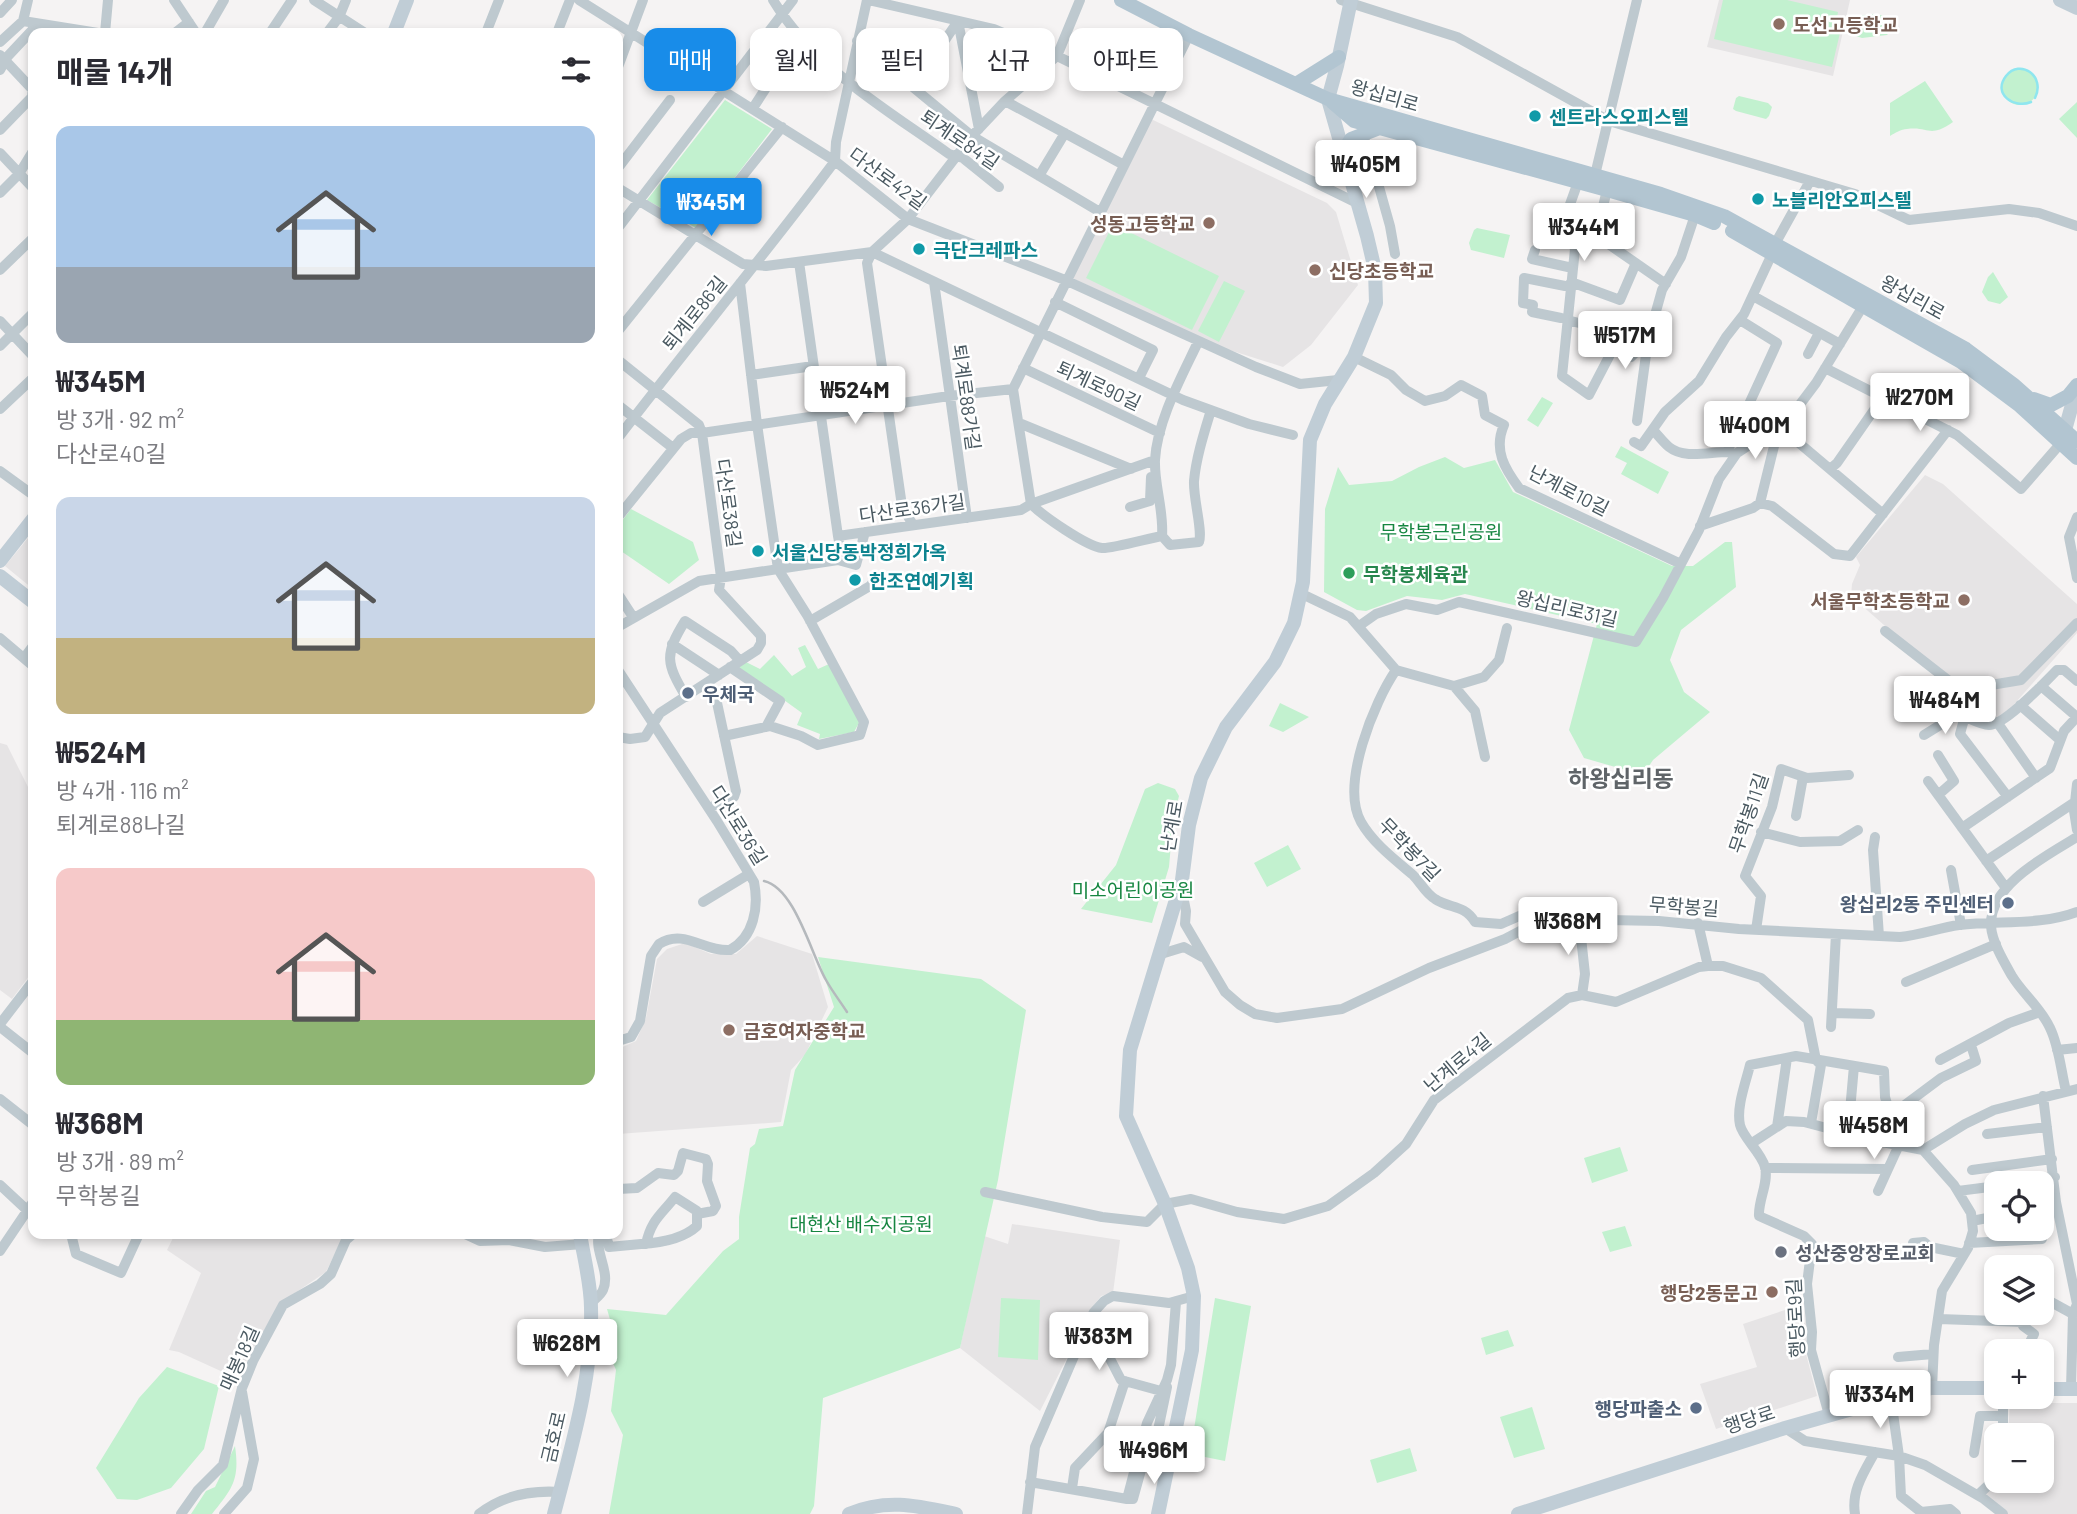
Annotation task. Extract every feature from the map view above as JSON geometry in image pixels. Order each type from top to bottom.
[{"type":"main road","points":[[396,28],[407,0]]},
{"type":"main road","points":[[1121,0],[1175,28]]},
{"type":"main road","points":[[2060,0],[2077,8]]},
{"type":"main road","points":[[1183,32],[1328,99],[1339,57],[1347,1]]},
{"type":"main road","points":[[1296,84],[1339,57]]},
{"type":"main road","name":"왕십리로","points":[[1328,99],[1354,121],[1695,215],[1773,249]]},
{"type":"main road","name":"왕십리로","points":[[1328,99],[1595,175],[1724,216],[1773,249],[1961,362],[2028,397],[2077,457]]},
{"type":"main road","name":"난계로","points":[[1158,1514],[1192,1350],[1194,1296],[1188,1268],[1165,1204],[1126,1115],[1130,1050],[1181,884],[1189,825],[1201,778],[1226,727],[1275,662],[1294,623],[1302,594],[1310,440],[1325,404],[1354,357],[1376,303],[1375,270],[1328,99]]},
{"type":"main road","points":[[1343,152],[1352,139],[1379,129]]},
{"type":"main road","name":"왕십리로","points":[[2004,386],[2061,438],[2077,441]]},
{"type":"main road","points":[[2028,397],[2051,405],[2068,396],[2077,386]]},
{"type":"main road","points":[[2061,438],[2077,386]]},
{"type":"main road","points":[[0,561],[28,525]]},
{"type":"main road","points":[[0,576],[28,598]]},
{"type":"main road","name":"금호로","points":[[554,1514],[582,1395],[591,1340],[591,1303],[581,1239]]},
{"type":"main road","name":"행당로","points":[[1518,1514],[1829,1415],[1932,1388],[1984,1388]]},
{"type":"main road","points":[[2054,1389],[2074,1389]]},
{"type":"main road","points":[[849,1514],[864,1508],[903,1503],[956,1514]]},
{"type":"street","points":[[0,13],[12,0]]},
{"type":"street","points":[[0,42],[23,22],[28,0]]},
{"type":"street","points":[[105,28],[108,0]]},
{"type":"street","points":[[174,0],[193,28]]},
{"type":"street","points":[[208,28],[224,0]]},
{"type":"street","points":[[274,28],[292,0]]},
{"type":"street","points":[[314,0],[356,28]]},
{"type":"street","points":[[331,28],[339,18],[346,0]]},
{"type":"street","points":[[488,28],[499,0]]},
{"type":"street","points":[[559,28],[570,0]]},
{"type":"street","name":"다산로42길","points":[[579,0],[644,41]]},
{"type":"street","points":[[623,54],[643,0]]},
{"type":"street","name":"퇴계로84길","points":[[773,0],[794,28]]},
{"type":"street","points":[[736,77],[793,0]]},
{"type":"street","points":[[860,28],[867,0],[993,29],[1069,61]]},
{"type":"street","points":[[913,525],[902,506],[867,262],[872,252],[908,219],[956,156],[1005,100],[1057,56],[1080,0]]},
{"type":"street","points":[[1595,175],[1637,0]]},
{"type":"street","points":[[1347,1],[1457,37],[1609,121],[1855,194],[1909,220],[2009,209],[2039,213],[2077,226]]},
{"type":"street","points":[[949,34],[958,21]]},
{"type":"street","points":[[958,21],[976,132]]},
{"type":"street","points":[[23,22],[65,28]]},
{"type":"street","points":[[181,28],[189,22]]},
{"type":"street","points":[[34,28],[38,24]]},
{"type":"street","points":[[28,35],[2,62],[28,85]]},
{"type":"street","points":[[1162,536],[1101,548],[1041,514],[1031,504],[1013,389],[1189,35]]},
{"type":"street","points":[[835,161],[836,142],[856,46]]},
{"type":"street","name":"퇴계로84길","points":[[842,76],[948,154],[963,158],[999,187]]},
{"type":"street","points":[[623,221],[725,91]]},
{"type":"street","name":"다산로42길","points":[[725,91],[835,161],[908,219],[1065,280],[1198,342],[1300,384],[1338,380]]},
{"type":"street","points":[[753,108],[764,91]]},
{"type":"street","points":[[919,91],[1039,176],[1100,212]]},
{"type":"street","points":[[1127,91],[1359,204]]},
{"type":"street","points":[[623,161],[670,100]]},
{"type":"street","points":[[1005,100],[1124,165]]},
{"type":"street","points":[[0,130],[28,101]]},
{"type":"street","points":[[623,325],[782,127]]},
{"type":"street","points":[[1039,176],[1065,133]]},
{"type":"street","points":[[1359,135],[1367,144],[1395,254]]},
{"type":"street","points":[[0,153],[28,183]]},
{"type":"street","points":[[0,193],[19,174],[28,159]]},
{"type":"street","name":"퇴계로86길","points":[[623,431],[835,161]]},
{"type":"street","points":[[1634,442],[1641,446],[1665,412],[1699,381],[1726,337],[1740,320],[1773,249],[1810,181]]},
{"type":"street","points":[[1578,182],[1564,221],[1575,249],[1564,319],[1562,376],[1589,395],[1613,349],[1632,357],[1648,340]]},
{"type":"street","points":[[1607,190],[1599,223],[1604,240],[1665,284]]},
{"type":"street","points":[[623,191],[743,264],[766,267],[872,252],[1183,400],[1293,435]]},
{"type":"street","points":[[1637,421],[1648,340],[1665,284],[1681,257],[1695,215]]},
{"type":"street","points":[[1567,230],[1568,284]]},
{"type":"street","points":[[0,270],[28,243]]},
{"type":"street","points":[[1535,250],[1532,259],[1568,267]]},
{"type":"street","points":[[799,262],[838,536]]},
{"type":"street","points":[[1636,264],[1620,300],[1568,284],[1524,278],[1523,303],[1533,305],[1532,312],[1648,340]]},
{"type":"street","points":[[724,736],[766,727],[801,736],[818,745],[860,735],[864,722],[810,621],[778,569],[740,282]]},
{"type":"street","name":"퇴계로88가길","points":[[934,282],[967,517]]},
{"type":"street","points":[[1753,296],[1840,345]]},
{"type":"street","name":"왕십리로31길","points":[[1359,626],[1376,614],[1406,604],[1437,610],[1459,602],[1636,642],[1681,564],[1732,453],[1789,419],[1840,345],[1858,299]]},
{"type":"street","points":[[1055,302],[1153,349],[1139,378]]},
{"type":"street","points":[[0,346],[28,318]]},
{"type":"street","points":[[1558,340],[1564,319]]},
{"type":"street","points":[[1653,430],[1676,452],[1732,453],[1777,343],[1740,320]]},
{"type":"street","points":[[0,321],[28,351]]},
{"type":"street","points":[[1808,354],[1819,333]]},
{"type":"street","points":[[1130,506],[1150,501],[1152,461],[1160,433],[1174,394],[1198,342]]},
{"type":"street","name":"난계로10길","points":[[1354,357],[1391,375],[1406,390],[1425,401],[1445,396],[1461,385],[1482,396],[1485,415],[1504,425],[1498,449],[1519,488],[1681,564]]},
{"type":"street","points":[[623,364],[699,425],[702,433]]},
{"type":"street","points":[[751,375],[813,366]]},
{"type":"street","name":"퇴계로90길","points":[[1023,368],[1160,433]]},
{"type":"street","points":[[1825,368],[1957,435],[2021,489],[2061,438]]},
{"type":"street","points":[[0,409],[28,383]]},
{"type":"street","points":[[886,406],[1013,389]]},
{"type":"street","points":[[1829,469],[1837,464],[1883,397]]},
{"type":"street","name":"다산로38길","points":[[623,511],[673,448],[691,433],[886,406]]},
{"type":"street","points":[[623,409],[673,448]]},
{"type":"street","points":[[1152,461],[1163,525],[1162,536],[1170,545],[1199,542],[1202,535],[1195,512],[1194,481],[1211,410]]},
{"type":"street","points":[[1019,423],[1131,469]]},
{"type":"street","points":[[1700,526],[1753,509],[1760,503],[1779,426],[1882,514]]},
{"type":"street","points":[[1760,503],[1772,506],[1834,554],[1850,556],[1948,430]]},
{"type":"street","name":"다산로38길","points":[[702,433],[721,577],[719,590],[761,636],[757,650],[740,661]]},
{"type":"street","points":[[1031,504],[1152,461]]},
{"type":"street","points":[[0,471],[28,491]]},
{"type":"street","name":"다산로36가길","points":[[838,560],[841,547],[838,536],[1021,510],[1031,504]]},
{"type":"street","points":[[2077,517],[2069,537],[2077,578]]},
{"type":"street","points":[[623,624],[699,581],[838,560],[856,565],[864,532]]},
{"type":"street","points":[[810,621],[870,586],[876,579]]},
{"type":"street","points":[[1302,594],[1350,617],[1396,670],[1454,685],[1484,677],[1499,660],[1507,628]]},
{"type":"street","points":[[623,602],[633,617]]},
{"type":"street","points":[[623,738],[645,737],[660,713],[740,661],[731,651],[685,621],[670,648],[678,682],[686,696]]},
{"type":"street","points":[[1885,631],[1976,702],[1991,685],[2021,680],[2077,623]]},
{"type":"street","points":[[0,638],[28,662]]},
{"type":"street","points":[[670,648],[719,675]]},
{"type":"street","points":[[24,658],[28,653]]},
{"type":"street","points":[[730,667],[780,701],[766,727]]},
{"type":"street","name":"무학봉7길","points":[[1396,670],[1383,690],[1359,751],[1355,770],[1359,820],[1393,860],[1415,877],[1434,898],[1469,912],[1475,922],[1501,924],[1527,914],[1542,923]]},
{"type":"street","points":[[1924,736],[1958,714],[1991,725],[2020,705],[2057,670],[2064,670],[2077,681]]},
{"type":"street","name":"다산로36길","points":[[623,678],[754,882],[756,904],[750,929],[736,947],[722,951],[679,937],[659,944],[652,956],[640,1021],[631,1037],[623,1039]]},
{"type":"street","points":[[707,683],[716,698],[736,792],[734,797],[709,808]]},
{"type":"street","points":[[1454,685],[1475,711],[1485,757]]},
{"type":"street","points":[[1962,828],[2050,768],[2064,731],[2077,717],[2041,686]]},
{"type":"street","points":[[2020,705],[2060,740]]},
{"type":"street","points":[[1965,716],[1960,734],[2008,797]]},
{"type":"street","points":[[1997,722],[2036,778]]},
{"type":"street","points":[[1938,755],[1954,781],[1938,795]]},
{"type":"street","name":"무학봉11길","points":[[1756,930],[1761,896],[1745,876],[1772,807],[1781,769],[1803,777],[1849,775]]},
{"type":"street","points":[[1796,816],[1803,777]]},
{"type":"street","points":[[1928,781],[2006,888]]},
{"type":"street","points":[[2077,784],[2077,830]]},
{"type":"street","points":[[1986,861],[2075,802]]},
{"type":"street","points":[[1761,832],[1800,842],[1840,841],[1858,830]]},
{"type":"street","points":[[1875,837],[1873,850],[1879,936]]},
{"type":"street","points":[[1923,1150],[1994,1110],[2072,1090],[2052,1031],[2011,975],[1992,936],[1991,923],[1994,902],[2006,888],[2025,871],[2077,837]]},
{"type":"street","points":[[1951,870],[1961,925]]},
{"type":"street","points":[[703,902],[749,874]]},
{"type":"street","name":"무학봉길","points":[[1181,884],[1186,911],[1185,924],[1225,992],[1255,1014],[1277,1018],[1342,1009],[1429,968],[1557,919],[1699,923],[1756,930],[1900,937],[1961,925],[2059,919],[2077,912]]},
{"type":"street","points":[[1578,919],[1585,974],[1582,995],[1616,1002],[1699,967],[1708,966],[1723,965],[1761,978],[1808,1020],[1816,1060],[1821,1065],[1811,1123]]},
{"type":"street","points":[[1699,923],[1708,966]]},
{"type":"street","points":[[1831,1027],[1836,934]]},
{"type":"street","points":[[1906,982],[1996,944]]},
{"type":"street","points":[[1161,954],[1184,947],[1203,958]]},
{"type":"street","points":[[28,988],[0,1025],[28,1049]]},
{"type":"street","name":"난계로4길","points":[[1165,1204],[1191,1199],[1237,1212],[1284,1219],[1328,1206],[1374,1173],[1406,1144],[1434,1100],[1568,998],[1582,995]]},
{"type":"street","points":[[1940,1060],[2009,1023],[2040,1012]]},
{"type":"street","points":[[1832,1013],[1870,1014]]},
{"type":"street","points":[[1890,1116],[1941,1078],[1976,1060],[1971,1045]]},
{"type":"street","points":[[2057,1050],[2077,1048]]},
{"type":"street","points":[[1878,1191],[1899,1145],[1885,1097],[1884,1071],[1796,1056],[1750,1065],[1740,1110],[1740,1126],[1765,1168],[1887,1169]]},
{"type":"street","points":[[1777,1127],[1787,1058]]},
{"type":"street","points":[[1848,1133],[1854,1066]]},
{"type":"street","points":[[2043,1096],[2053,1171]]},
{"type":"street","points":[[0,1099],[28,1121]]},
{"type":"street","points":[[1752,1143],[1786,1121],[1811,1123],[1923,1150],[1958,1191],[1971,1213],[1973,1231],[1964,1254],[1942,1291],[1933,1354],[1932,1388]]},
{"type":"street","points":[[1987,1134],[2048,1127]]},
{"type":"street","points":[[623,1189],[637,1188],[658,1173],[674,1175],[678,1171],[683,1153],[706,1159],[707,1181],[716,1206],[713,1211],[697,1212],[675,1197],[656,1216],[649,1228],[646,1244]]},
{"type":"street","points":[[1972,1170],[2052,1159]]},
{"type":"street","name":"행당로9길","points":[[1765,1168],[1758,1204],[1759,1216],[1804,1236],[1812,1244],[1807,1284],[1811,1350],[1829,1415]]},
{"type":"street","points":[[2054,1177],[2056,1202],[2076,1307],[2074,1389]]},
{"type":"street","points":[[0,1185],[28,1205]]},
{"type":"street","points":[[1958,1191],[1984,1188]]},
{"type":"street","points":[[985,1192],[1102,1217],[1147,1222],[1165,1204]]},
{"type":"street","points":[[0,1251],[28,1211]]},
{"type":"street","points":[[607,1239],[608,1247],[659,1243],[692,1231],[697,1226],[697,1212]]},
{"type":"street","points":[[1972,1221],[1984,1219]]},
{"type":"street","points":[[72,1239],[76,1254],[121,1273],[137,1239]]},
{"type":"street","name":"매봉18길","points":[[181,1514],[198,1490],[223,1465],[242,1388],[283,1305],[320,1284],[331,1274],[348,1239]]},
{"type":"street","points":[[476,1239],[509,1240],[545,1247],[581,1239]]},
{"type":"street","points":[[591,1303],[603,1290],[605,1277],[598,1239]]},
{"type":"street","points":[[1969,1243],[2006,1241]]},
{"type":"street","points":[[1913,1243],[1924,1242],[1930,1247],[1964,1254]]},
{"type":"street","points":[[1027,1514],[1035,1447],[1094,1312],[1113,1296],[1169,1303],[1194,1296]]},
{"type":"street","points":[[2054,1301],[2076,1307]]},
{"type":"street","points":[[1172,1442],[1157,1435],[1173,1347],[1176,1302]]},
{"type":"street","points":[[1939,1319],[1984,1318]]},
{"type":"street","points":[[2023,1325],[2035,1334],[2032,1339]]},
{"type":"street","points":[[1083,1335],[1105,1349],[1117,1377],[1161,1391]]},
{"type":"street","points":[[1898,1357],[1933,1354]]},
{"type":"street","points":[[1127,1499],[1143,1437],[1167,1380]]},
{"type":"street","points":[[1072,1488],[1075,1468],[1108,1433],[1125,1381]]},
{"type":"street","points":[[224,1514],[247,1489],[254,1459],[242,1388]]},
{"type":"street","points":[[1892,1399],[1901,1496],[1921,1512],[1950,1509],[1956,1514]]},
{"type":"street","points":[[2003,1409],[2003,1423]]},
{"type":"street","points":[[1974,1453],[1980,1416],[2003,1416]]},
{"type":"street","points":[[1785,1428],[1805,1441],[1899,1456],[1926,1465],[1978,1495],[2003,1514]]},
{"type":"street","points":[[1030,1482],[1133,1499],[1146,1452],[1172,1442]]},
{"type":"street","points":[[1855,1514],[1853,1500],[1875,1452]]},
{"type":"street","points":[[1978,1495],[1984,1489]]},
{"type":"street","points":[[479,1514],[489,1506],[519,1493],[560,1492]]},
{"type":"shaded area","name":"도선고등학교","points":[[1719,0],[1850,0],[1833,76],[1707,47]]},
{"type":"shaded area","name":"성동고등학교","points":[[1151,119],[1327,203],[1336,212],[1358,285],[1311,345],[1283,367],[1220,347],[1072,278]]},
{"type":"shaded area","name":"서울무학초등학교","points":[[1925,475],[1943,484],[2077,604],[2077,633],[2009,710],[1992,720],[1851,596],[1852,584],[1860,565],[1856,557]]},
{"type":"shaded area","points":[[28,538],[28,585],[5,566]]},
{"type":"shaded area","points":[[0,743],[7,745],[28,787],[28,978],[12,999],[0,990]]},
{"type":"shaded area","name":"금호여자중학교","points":[[757,936],[812,954],[828,1007],[805,1055],[791,1070],[781,1122],[623,1134],[623,1047],[636,1041],[646,1018],[657,959],[667,949],[685,943],[711,954],[736,954]]},
{"type":"shaded area","points":[[1012,1224],[1120,1240],[1113,1293],[1101,1296],[1094,1305],[1040,1411],[960,1348],[984,1236],[1008,1244]]},
{"type":"shaded area","points":[[172,1239],[344,1239],[326,1272],[280,1303],[236,1378],[169,1350],[201,1273],[167,1250]]},
{"type":"shaded area","points":[[1800,1305],[1804,1310],[1807,1328],[1805,1350],[1817,1396],[1716,1429],[1700,1384],[1757,1367],[1743,1324]]},
{"type":"shaded area","points":[[2054,1403],[2077,1403],[2077,1514],[2004,1514],[1981,1495],[1984,1492],[2054,1493],[2054,1423],[2009,1423],[2010,1409],[2054,1409]]},
{"type":"green space","name":"도선고등학교","points":[[1723,0],[1787,0],[1838,12],[1837,18],[1843,20],[1832,67],[1714,39]]},
{"type":"green space","points":[[1875,14],[1894,20],[1894,27],[1887,35],[1862,38],[1850,34],[1854,16]]},
{"type":"green space","points":[[2020,69],[2033,74],[2038,87],[2033,100],[2020,105],[2007,100],[2002,87],[2007,74]]},
{"type":"green space","points":[[1925,81],[1953,122],[1934,131],[1905,129],[1890,136],[1890,103]]},
{"type":"green space","points":[[1739,96],[1768,103],[1772,107],[1769,116],[1766,119],[1733,109]]},
{"type":"green space","points":[[725,100],[772,129],[696,228],[647,200]]},
{"type":"green space","points":[[2077,102],[2077,138],[2059,119]]},
{"type":"green space","points":[[1113,224],[1219,276],[1192,330],[1086,278]]},
{"type":"green space","points":[[1477,228],[1510,235],[1504,258],[1471,250],[1469,243]]},
{"type":"green space","points":[[1993,272],[2008,297],[2000,304],[1988,301],[1982,292]]},
{"type":"green space","points":[[1224,281],[1245,291],[1219,342],[1198,331]]},
{"type":"green space","points":[[1542,397],[1553,403],[1538,427],[1527,420]]},
{"type":"green space","points":[[1621,446],[1669,472],[1658,494],[1621,474],[1627,463],[1615,457]]},
{"type":"green space","name":"무학봉근린공원","points":[[1445,457],[1464,468],[1495,460],[1513,492],[1672,566],[1693,566],[1725,542],[1732,542],[1736,587],[1681,630],[1670,660],[1684,692],[1710,712],[1653,760],[1643,775],[1584,758],[1569,730],[1597,624],[1465,594],[1442,600],[1407,596],[1366,611],[1357,610],[1324,592],[1325,509],[1338,467],[1349,485],[1392,481]]},
{"type":"green space","points":[[631,509],[693,542],[699,560],[669,584],[623,552],[623,519]]},
{"type":"green space","points":[[805,645],[818,669],[829,664],[860,721],[854,732],[819,739],[820,734],[797,725],[802,713],[738,667],[746,662],[760,669],[774,655],[792,676],[806,667],[798,648]]},
{"type":"green space","points":[[1280,703],[1309,717],[1283,732],[1269,726]]},
{"type":"green space","name":"미소어린이공원","points":[[1158,783],[1175,789],[1179,796],[1173,820],[1169,867],[1152,923],[1081,909],[1116,865],[1145,789]]},
{"type":"green space","points":[[1288,845],[1301,869],[1267,887],[1254,863]]},
{"type":"green space","name":"대현산 배수지공원","points":[[818,957],[981,979],[1026,1010],[998,1180],[960,1348],[823,1398],[814,1506],[810,1514],[609,1514],[623,1435],[611,1411],[616,1370],[610,1356],[611,1323],[607,1309],[666,1315],[723,1251],[739,1239],[739,1217],[750,1148],[755,1144],[759,1129],[783,1126],[795,1070],[834,1007]]},
{"type":"green space","points":[[1620,1147],[1628,1171],[1592,1183],[1584,1158]]},
{"type":"green space","points":[[1625,1226],[1632,1246],[1610,1252],[1602,1232]]},
{"type":"green space","points":[[1001,1298],[1040,1300],[1038,1360],[998,1357]]},
{"type":"green space","points":[[1215,1298],[1251,1306],[1225,1461],[1190,1454]]},
{"type":"green space","points":[[1508,1330],[1514,1346],[1486,1355],[1481,1338]]},
{"type":"green space","points":[[167,1367],[219,1386],[204,1449],[171,1488],[137,1500],[117,1499],[96,1468],[139,1398]]},
{"type":"green space","points":[[1532,1407],[1545,1449],[1514,1458],[1500,1417]]},
{"type":"green space","points":[[235,1446],[235,1476],[229,1490],[212,1514],[191,1514],[206,1491],[215,1487]]},
{"type":"green space","points":[[1410,1448],[1417,1471],[1377,1483],[1370,1460]]},
{"type":"waterway","points":[[2031,102],[2012,102],[2003,94],[2002,83],[2006,76],[2018,69],[2030,72],[2037,83],[2035,98]]},
{"type":"railway","points":[[764,881],[775,886],[785,896],[801,923],[820,969],[847,1012]]},
{"type":"place","name":"도선고등학교","points":[[1779,24]]},
{"type":"place","name":"센트라스오피스텔","points":[[1535,116]]},
{"type":"place","name":"노블리안오피스텔","points":[[1758,199]]},
{"type":"place","name":"성동고등학교","points":[[1209,223]]},
{"type":"place","name":"극단크레파스","points":[[919,249]]},
{"type":"place","name":"신당초등학교","points":[[1315,270]]},
{"type":"place","name":"서울신당동박정희가옥","points":[[758,551]]},
{"type":"place","name":"무학봉체육관","points":[[1349,573]]},
{"type":"place","name":"한조연예기획","points":[[855,580]]},
{"type":"place","name":"서울무학초등학교","points":[[1964,600]]},
{"type":"place","name":"우체국","points":[[688,693]]},
{"type":"place","name":"왕십리2동 주민센터","points":[[2008,903]]},
{"type":"place","name":"금호여자중학교","points":[[729,1030]]},
{"type":"place","name":"성산중앙장로교회","points":[[1781,1252]]},
{"type":"place","name":"행당2동문고","points":[[1772,1292]]},
{"type":"place","name":"행당파출소","points":[[1696,1408]]},
{"type":"district","name":"하왕십리동","points":[[1621,778]]}]
